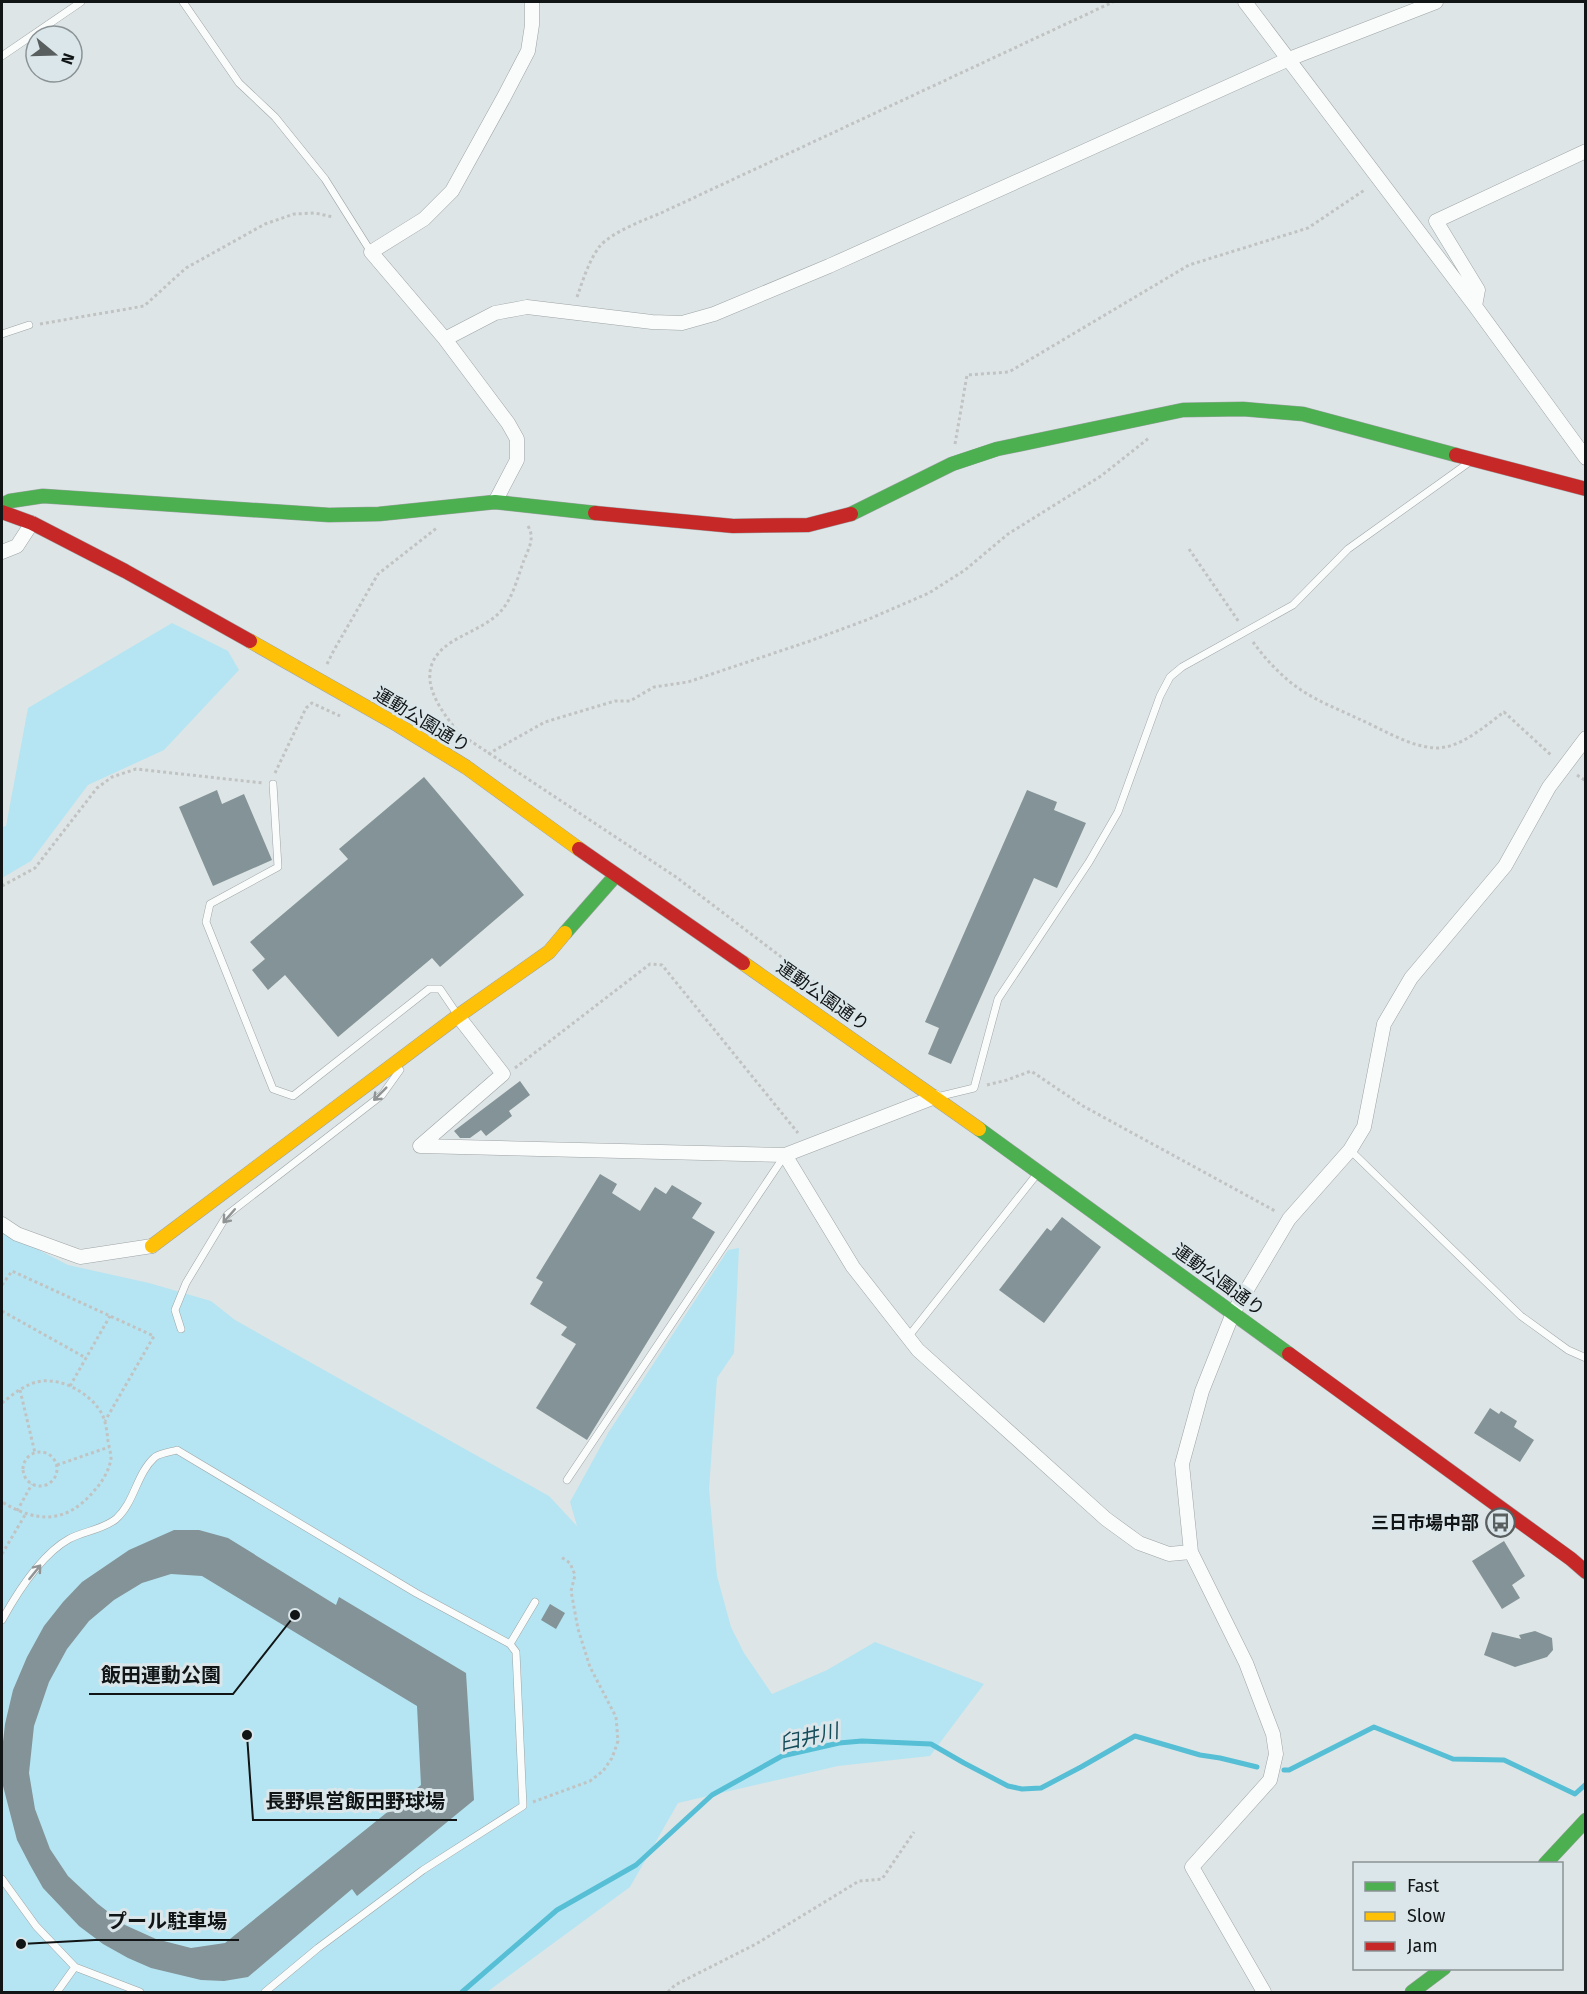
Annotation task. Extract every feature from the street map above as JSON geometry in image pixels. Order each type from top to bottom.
[{"type":"street","points":[[495,502],[517,460],[517,439],[508,423],[446,339],[371,252],[424,219],[452,191],[528,51],[532,25],[532,2]]},
{"type":"street","points":[[1245,2],[1475,306],[1586,458]]},
{"type":"street","points":[[446,339],[495,313],[527,307],[652,322],[682,323],[714,314],[829,266],[1289,59],[1436,2]]},
{"type":"street","points":[[1475,306],[1478,290],[1436,221],[1586,151]]},
{"type":"street","points":[[2,505],[10,501],[43,496],[329,515],[379,514],[495,502],[733,526],[808,525],[857,513],[952,464],[997,449],[1183,410],[1214,408],[1269,409],[1304,414],[1586,489]]},
{"type":"street","name":"運動公園通り","points":[[2,512],[33,523],[125,571],[398,725],[466,767],[616,875],[936,1097],[1586,1572]]},
{"type":"street","points":[[2,552],[17,546],[33,523]]},
{"type":"street","points":[[1264,1992],[1192,1867],[1270,1780],[1276,1754],[1273,1734],[1246,1663],[1191,1552],[1182,1464],[1202,1392],[1233,1312],[1289,1219],[1350,1150],[1364,1127],[1384,1024],[1411,978],[1505,866],[1549,787],[1586,738]]},
{"type":"street","points":[[2,1224],[17,1234],[80,1257],[152,1246],[458,1016],[549,952],[616,875]]},
{"type":"street","points":[[458,1016],[503,1074],[420,1146],[785,1155],[936,1097]]},
{"type":"street","points":[[785,1155],[853,1267],[918,1350],[1106,1519],[1138,1543],[1169,1554],[1191,1552]]},
{"type":"street","points":[[1546,1862],[1586,1820]]},
{"type":"street","points":[[1412,1992],[1441,1970]]},
{"type":"lane","points":[[2,56],[81,2]]},
{"type":"lane","points":[[183,2],[239,83],[275,117],[325,179],[371,252]]},
{"type":"lane","points":[[2,334],[29,325]]},
{"type":"lane","points":[[936,1097],[974,1088],[998,999],[1089,862],[1118,812],[1160,696],[1170,677],[1182,667],[1293,605],[1348,549],[1475,458]]},
{"type":"lane","points":[[273,784],[278,867],[210,904],[206,922],[273,1089],[293,1096],[429,989],[440,989],[458,1016]]},
{"type":"lane","points":[[181,1329],[175,1310],[186,1283],[227,1215],[382,1095],[415,1048]]},
{"type":"lane","points":[[1350,1150],[1521,1316],[1568,1350],[1586,1358]]},
{"type":"lane","points":[[567,1480],[785,1155]]},
{"type":"lane","points":[[908,1337],[1039,1172]]},
{"type":"lane","points":[[2,1620],[16,1594],[44,1560],[69,1539],[115,1520],[129,1505],[142,1474],[156,1455],[177,1450],[416,1593],[510,1644],[516,1652],[523,1806],[423,1870],[318,1948],[265,1992]]},
{"type":"lane","points":[[510,1644],[535,1602]]},
{"type":"lane","points":[[2,1879],[36,1926],[75,1967],[140,1992]]},
{"type":"lane","points":[[57,1992],[75,1967]]},
{"type":"path","points":[[571,312],[589,266],[601,245],[629,226],[1113,2]]},
{"type":"path","points":[[952,464],[967,375],[1009,372],[1190,265],[1308,228],[1379,179]]},
{"type":"path","points":[[29,325],[144,306],[186,268],[265,224],[294,214],[326,215],[354,225]]},
{"type":"path","points":[[488,754],[545,722],[615,701],[630,701],[654,687],[688,682],[820,638],[928,593],[965,570],[1008,534],[1101,476],[1156,432]]},
{"type":"path","points":[[526,523],[532,532],[531,543],[510,597],[502,610],[477,629],[450,643],[434,662],[429,678],[441,711],[460,734],[676,877],[830,994],[842,1011],[835,1026]]},
{"type":"path","points":[[320,682],[333,650],[378,574],[441,525]]},
{"type":"path","points":[[1189,549],[1265,658],[1301,690],[1414,744],[1436,748],[1451,746],[1504,712],[1564,767]]},
{"type":"path","points":[[2,886],[35,868],[97,788],[112,777],[136,770],[273,784],[276,769],[306,708],[312,703],[345,718]]},
{"type":"path","points":[[503,1074],[513,1070],[650,964],[662,965],[809,1146]]},
{"type":"path","points":[[974,1088],[1031,1071],[1083,1106],[1289,1219]]},
{"type":"path","points":[[2,1285],[12,1272],[154,1336],[104,1422]]},
{"type":"path","points":[[2,1311],[86,1358]]},
{"type":"path","points":[[70,1386],[110,1316]]},
{"type":"path","points":[[2,1402],[26,1385],[50,1380],[70,1386],[84,1394],[96,1405],[104,1422],[111,1460],[103,1481],[82,1504],[71,1512],[45,1518],[25,1515],[2,1502]]},
{"type":"path","points":[[20,1389],[35,1453]]},
{"type":"path","points":[[57,1465],[109,1447]]},
{"type":"path","points":[[40,1452],[48,1454],[57,1465],[55,1476],[43,1486],[32,1484],[24,1476],[24,1462],[28,1455],[40,1452]]},
{"type":"path","points":[[16,1511],[32,1484]]},
{"type":"path","points":[[2,1554],[25,1515]]},
{"type":"path","points":[[523,1806],[590,1781],[603,1771],[612,1758],[618,1741],[616,1716],[590,1667],[578,1629],[571,1591],[575,1575],[570,1563],[561,1557]]},
{"type":"path","points":[[668,1992],[675,1984],[756,1944],[859,1881],[882,1879],[914,1832]]},
{"type":"shaded area","points":[[172,623],[228,651],[239,670],[164,750],[88,785],[31,861],[2,878],[2,827],[6,826],[28,708]]},
{"type":"shaded area","points":[[2,1231],[68,1265],[149,1283],[211,1301],[235,1320],[549,1496],[577,1526],[570,1502],[608,1433],[728,1250],[739,1248],[734,1353],[717,1378],[709,1489],[717,1576],[731,1627],[744,1653],[772,1694],[827,1670],[875,1642],[984,1684],[930,1756],[838,1766],[678,1803],[630,1887],[487,1992],[2,1992]]},
{"type":"building","points":[[424,777],[524,895],[440,967],[432,958],[338,1037],[285,975],[268,990],[252,970],[265,959],[250,942],[348,859],[339,849]]},
{"type":"building","points":[[217,790],[222,804],[244,794],[272,860],[213,886],[179,807]]},
{"type":"building","points":[[1027,790],[1057,802],[1054,810],[1086,823],[1057,888],[1034,878],[951,1064],[928,1054],[939,1028],[925,1022]]},
{"type":"building","points":[[520,1081],[530,1095],[509,1111],[512,1116],[486,1136],[481,1130],[470,1138],[460,1138],[454,1131]]},
{"type":"building","points":[[600,1174],[617,1184],[612,1193],[640,1211],[655,1187],[666,1194],[672,1185],[702,1203],[692,1218],[715,1232],[587,1440],[536,1408],[576,1344],[561,1335],[567,1327],[530,1304],[543,1282],[536,1278]]},
{"type":"building","points":[[1062,1217],[1101,1247],[1044,1323],[999,1290],[1047,1228],[1051,1231]]},
{"type":"building","points":[[1490,1408],[1499,1414],[1501,1411],[1517,1421],[1514,1427],[1534,1440],[1520,1462],[1474,1433]]},
{"type":"building","points":[[174,1530],[199,1530],[228,1538],[336,1605],[339,1597],[466,1673],[474,1800],[357,1896],[352,1889],[248,1977],[224,1981],[201,1980],[151,1968],[103,1944],[79,1926],[43,1888],[17,1840],[2,1782],[5,1724],[13,1690],[44,1626],[63,1602],[82,1582],[129,1550]],"holes":[[[171,1574],[202,1576],[417,1706],[421,1785],[225,1943],[191,1948],[156,1939],[125,1925],[68,1876],[50,1849],[35,1809],[29,1773],[34,1726],[49,1682],[67,1649],[89,1621],[114,1600],[142,1583]]]},
{"type":"building","points":[[1504,1541],[1525,1576],[1512,1585],[1520,1598],[1502,1609],[1472,1561]]},
{"type":"building","points":[[550,1604],[565,1613],[556,1629],[541,1620]]},
{"type":"building","points":[[1535,1631],[1552,1638],[1553,1650],[1547,1657],[1515,1667],[1484,1655],[1492,1632],[1521,1639],[1519,1635]]},
{"type":"waterway","points":[[1284,1770],[1289,1770],[1374,1727],[1453,1759],[1504,1760],[1575,1794],[1586,1784]]},
{"type":"waterway","name":"臼井川","points":[[462,1992],[557,1910],[636,1865],[712,1795],[782,1756],[839,1743],[862,1741],[931,1744],[1008,1786],[1022,1789],[1041,1788],[1135,1736],[1200,1755],[1257,1767]]},
{"type":"traffic: fast","points":[[851,514],[952,464],[997,449],[1183,410],[1243,409],[1303,414],[1456,455]]},
{"type":"traffic: fast","points":[[2,505],[10,501],[43,496],[329,515],[379,514],[495,502],[595,513]]},
{"type":"traffic: fast","points":[[565,933],[616,875]]},
{"type":"traffic: fast","points":[[979,1129],[1289,1354]]},
{"type":"traffic: fast","points":[[1547,1862],[1586,1820]]},
{"type":"traffic: fast","points":[[1412,1992],[1441,1970]]},
{"type":"traffic: slow","points":[[250,641],[398,725],[466,767],[579,849]]},
{"type":"traffic: slow","points":[[152,1246],[458,1016],[549,952],[565,933]]},
{"type":"traffic: slow","points":[[743,963],[979,1129]]},
{"type":"traffic: jam","points":[[1456,455],[1586,489]]},
{"type":"traffic: jam","points":[[2,512],[32,523],[125,571],[250,641]]},
{"type":"traffic: jam","points":[[595,513],[733,526],[808,525],[851,514]]},
{"type":"traffic: jam","points":[[579,849],[743,963]]},
{"type":"traffic: jam","points":[[1289,1354],[1586,1572]]},
{"type":"place","name":"三日市場中部","points":[[1500,1523]]},
{"type":"place","name":"飯田運動公園","points":[[295,1615]]},
{"type":"place","name":"長野県営飯田野球場","points":[[247,1735]]},
{"type":"place","name":"プール駐車場","points":[[21,1944]]}]
